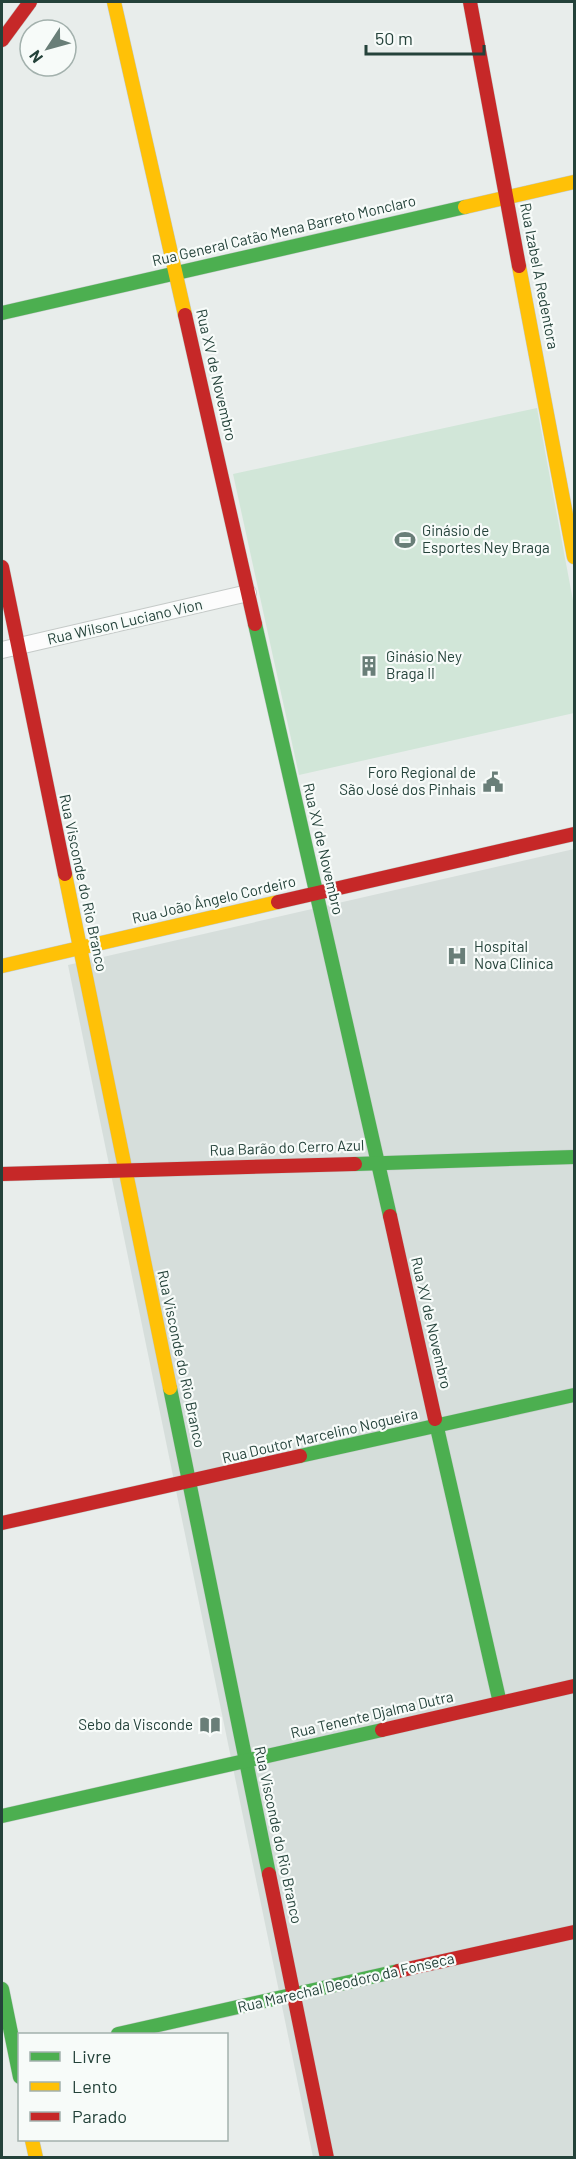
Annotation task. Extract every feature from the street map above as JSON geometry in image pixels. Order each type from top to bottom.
[{"type":"street","points":[[2,40],[30,2]]},
{"type":"street","name":"Rua XV de Novembro","points":[[114,2],[500,1703]]},
{"type":"street","name":"Rua Izabel A Redentora","points":[[470,2],[571,521],[574,557]]},
{"type":"street","name":"Rua General Catão Mena Barreto Monclaro","points":[[2,313],[574,182]]},
{"type":"street","name":"Rua Visconde do Rio Branco","points":[[2,567],[10,649],[79,948],[327,2157]]},
{"type":"street","name":"Rua Wilson Luciano Vion","points":[[10,649],[248,593]]},
{"type":"street","name":"Rua João Ângelo Cordeiro","points":[[2,966],[574,834]]},
{"type":"street","name":"Rua Barão do Cerro Azul","points":[[2,1174],[377,1161],[574,1157]]},
{"type":"street","name":"Rua Doutor Marcelino Nogueira","points":[[2,1523],[574,1395]]},
{"type":"street","name":"Rua Tenente Djalma Dutra","points":[[2,1816],[574,1686]]},
{"type":"street","name":"Rua Marechal Deodoro da Fonseca","points":[[123,2033],[574,1932]]},
{"type":"street","points":[[2,1989],[12,2058],[18,2072]]},
{"type":"street","points":[[32,2141],[36,2157]]},
{"type":"shaded area","points":[[574,849],[574,2157],[313,2157],[68,965]]},
{"type":"green space","name":"Ginásio de Esportes Ney Braga","points":[[537,408],[574,606],[574,713],[299,775],[233,474]]},
{"type":"traffic: fast","points":[[2,313],[465,207]]},
{"type":"traffic: fast","points":[[255,624],[390,1216]]},
{"type":"traffic: fast","points":[[355,1164],[574,1157]]},
{"type":"traffic: fast","points":[[170,1388],[269,1874]]},
{"type":"traffic: fast","points":[[300,1456],[574,1395]]},
{"type":"traffic: fast","points":[[435,1419],[500,1703]]},
{"type":"traffic: fast","points":[[2,1816],[382,1730]]},
{"type":"traffic: fast","points":[[122,2033],[398,1971]]},
{"type":"traffic: fast","points":[[2,1989],[18,2067]]},
{"type":"traffic: slow","points":[[114,2],[185,315]]},
{"type":"traffic: slow","points":[[465,207],[574,182]]},
{"type":"traffic: slow","points":[[519,266],[574,557]]},
{"type":"traffic: slow","points":[[65,874],[170,1388]]},
{"type":"traffic: slow","points":[[2,966],[278,902]]},
{"type":"traffic: slow","points":[[32,2141],[36,2158]]},
{"type":"traffic: jam","points":[[2,40],[30,2]]},
{"type":"traffic: jam","points":[[470,2],[519,266]]},
{"type":"traffic: jam","points":[[185,315],[255,624]]},
{"type":"traffic: jam","points":[[2,567],[65,874]]},
{"type":"traffic: jam","points":[[278,902],[574,834]]},
{"type":"traffic: jam","points":[[2,1174],[355,1164]]},
{"type":"traffic: jam","points":[[390,1216],[435,1419]]},
{"type":"traffic: jam","points":[[2,1523],[300,1456]]},
{"type":"traffic: jam","points":[[382,1730],[574,1686]]},
{"type":"traffic: jam","points":[[269,1874],[327,2158]]},
{"type":"traffic: jam","points":[[398,1971],[574,1932]]},
{"type":"place","name":"Ginásio de Esportes Ney Braga","points":[[405,540]]},
{"type":"place","name":"Ginásio Ney Braga II","points":[[369,666]]},
{"type":"place","name":"Foro Regional de São José dos Pinhais","points":[[493,782]]},
{"type":"place","name":"Hospital Nova Clinica","points":[[457,956]]},
{"type":"place","name":"Sebo da Visconde","points":[[210,1725]]}]
